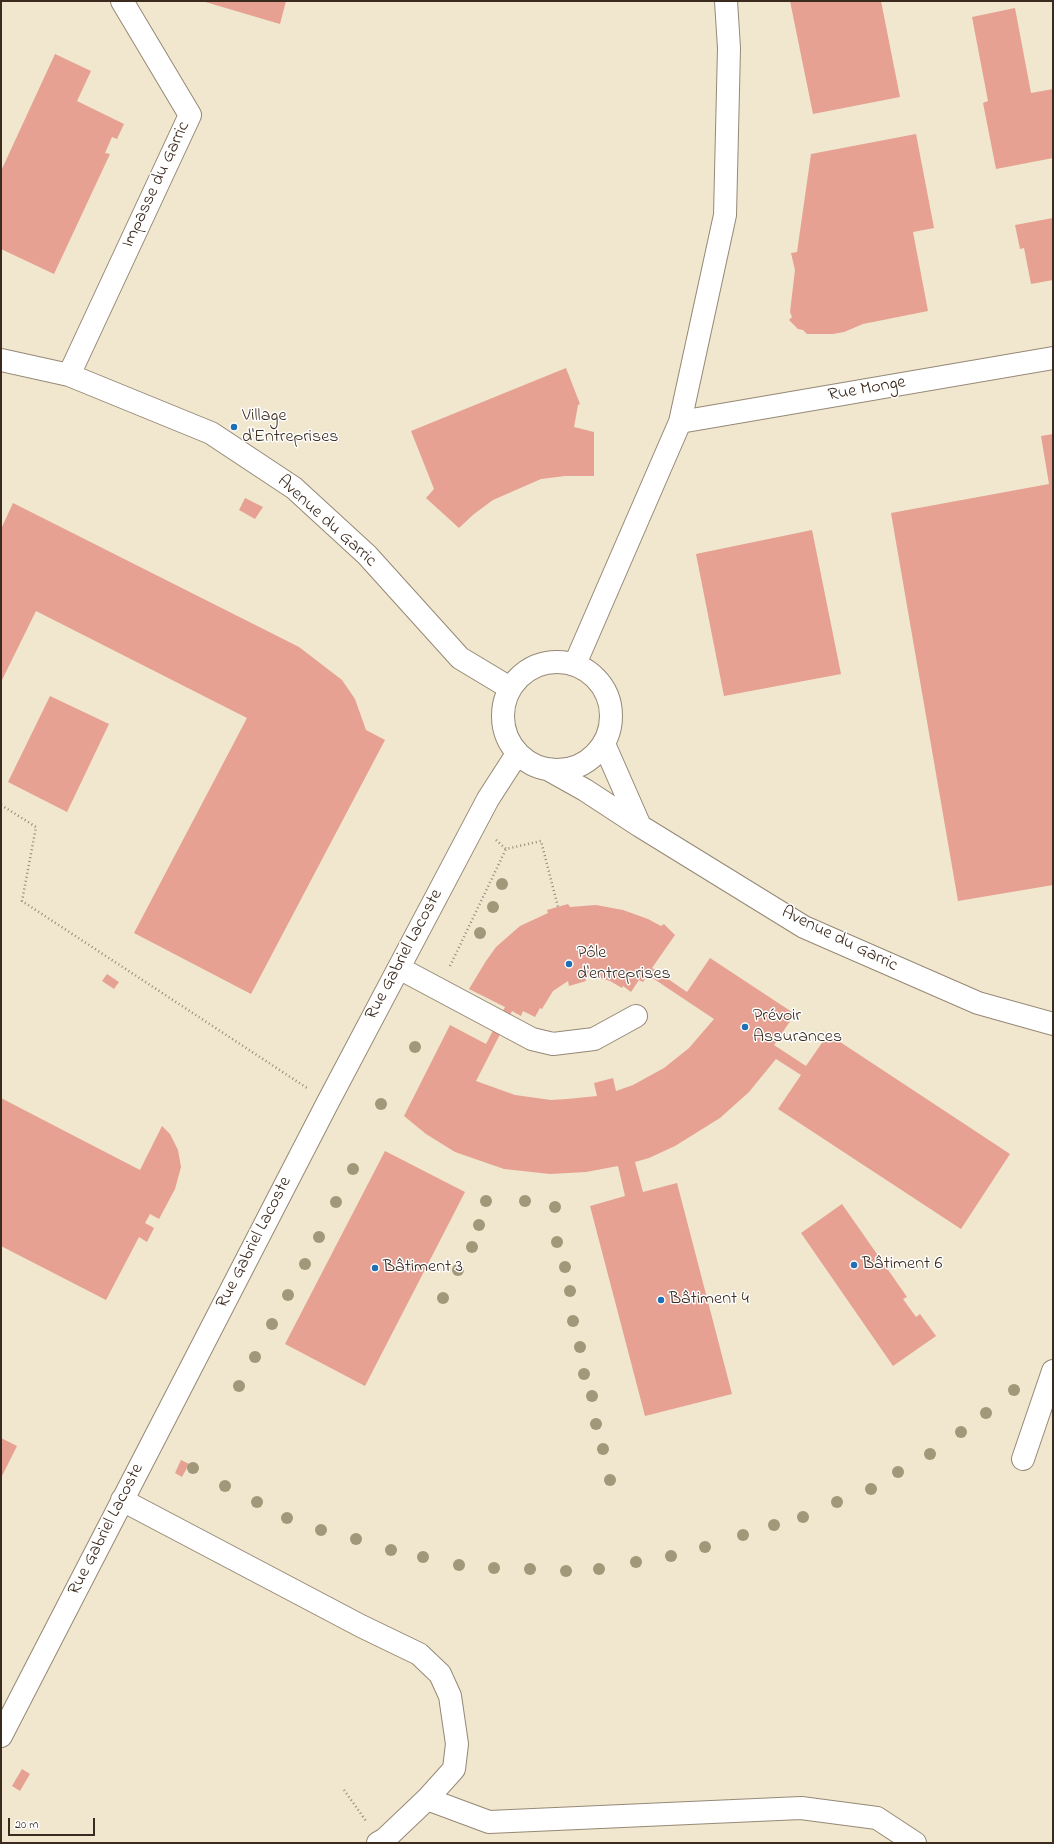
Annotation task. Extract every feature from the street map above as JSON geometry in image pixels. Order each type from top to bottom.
[{"type":"street","name":"Impasse du Garric","points":[[69,375],[190,115],[122,1]]},
{"type":"street","points":[[575,664],[680,422],[726,216],[729,48],[726,1]]},
{"type":"street","name":"Rue Monge","points":[[680,422],[1053,358]]},
{"type":"street","name":"Avenue du Garric","points":[[1,360],[69,375],[211,433],[294,488],[366,556],[460,658],[510,688]]},
{"type":"street","points":[[556,661],[575,664],[595,676],[608,696],[612,720],[604,744],[588,761],[570,769],[551,770],[533,765],[517,754],[505,734],[502,710],[510,688],[522,674],[538,664],[556,661]]},
{"type":"street","points":[[604,744],[640,826]]},
{"type":"street","name":"Rue Gabriel Lacoste","points":[[1,1736],[328,1102],[488,799],[517,754]]},
{"type":"street","name":"Avenue du Garric","points":[[551,770],[804,927],[978,1003],[1053,1024]]},
{"type":"street","points":[[399,968],[532,1039],[553,1044],[594,1039],[636,1016]]},
{"type":"street","points":[[1023,1459],[1053,1371]]},
{"type":"street","points":[[122,1500],[361,1626],[419,1654],[440,1674],[450,1696],[457,1744],[454,1769],[386,1839],[378,1843]]},
{"type":"street","points":[[426,1799],[489,1822],[801,1808],[877,1818],[914,1843]]},
{"type":"path","points":[[1,805],[36,827],[22,901],[328,1102]]},
{"type":"path","points":[[476,822],[493,831],[496,842],[506,849],[541,841],[558,907]]},
{"type":"path","points":[[438,989],[506,849]]},
{"type":"building","points":[[202,1],[286,1],[280,24]]},
{"type":"building","points":[[790,1],[881,1],[900,97],[813,114]]},
{"type":"building","points":[[1015,8],[1031,93],[1053,89],[1053,158],[996,169],[983,103],[988,101],[972,17]]},
{"type":"building","points":[[55,54],[91,71],[77,101],[124,124],[117,139],[112,137],[105,153],[110,154],[54,274],[1,249],[1,171]]},
{"type":"building","points":[[916,134],[934,228],[913,232],[928,311],[863,324],[844,332],[833,334],[807,334],[803,330],[798,329],[789,320],[792,317],[790,312],[795,270],[791,253],[797,252],[811,154]]},
{"type":"building","points":[[1053,218],[1053,280],[1031,284],[1024,248],[1020,249],[1015,225]]},
{"type":"building","points":[[566,368],[580,404],[578,405],[574,427],[594,432],[594,476],[565,476],[541,479],[493,500],[474,514],[459,528],[426,498],[434,489],[411,431]]},
{"type":"building","points":[[1053,434],[1053,885],[958,901],[891,513],[1049,484],[1041,436]]},
{"type":"building","points":[[245,498],[263,507],[255,519],[239,510]]},
{"type":"building","points":[[13,503],[299,647],[342,680],[355,699],[366,730],[385,740],[251,994],[134,933],[247,718],[36,611],[1,682],[1,529]]},
{"type":"building","points":[[812,530],[841,674],[724,696],[696,554]]},
{"type":"building","points":[[50,696],[109,724],[67,812],[8,782]]},
{"type":"building","points":[[568,904],[570,907],[596,905],[623,910],[648,919],[661,926],[664,924],[675,935],[652,968],[687,992],[710,958],[795,1014],[774,1045],[806,1066],[828,1034],[1010,1154],[961,1229],[778,1109],[801,1075],[776,1059],[749,1092],[720,1118],[675,1146],[649,1158],[635,1162],[643,1192],[677,1183],[732,1394],[645,1416],[590,1206],[625,1196],[618,1166],[586,1172],[550,1174],[504,1169],[455,1152],[426,1134],[404,1116],[450,1025],[486,1044],[505,1007],[469,989],[496,947],[520,926],[548,913],[547,910]],"holes":[[[648,975],[714,1019],[689,1048],[664,1068],[633,1085],[616,1091],[613,1078],[594,1083],[597,1096],[551,1100],[515,1095],[476,1081],[512,1011],[521,1016],[523,1011],[535,1017],[540,1008],[542,1009],[553,991],[568,981],[569,986],[586,981],[585,977],[597,977],[610,981],[622,988],[623,986],[631,992],[639,980],[643,982]]]},
{"type":"building","points":[[107,974],[119,982],[114,989],[102,981]]},
{"type":"building","points":[[1,1098],[140,1170],[162,1126],[170,1134],[178,1150],[181,1167],[175,1189],[159,1219],[150,1214],[145,1223],[154,1228],[147,1242],[139,1237],[106,1300],[1,1246]]},
{"type":"building","name":"Bâtiment 3","points":[[385,1151],[465,1192],[365,1386],[285,1344]]},
{"type":"building","name":"Bâtiment 6","points":[[842,1204],[907,1297],[903,1299],[916,1317],[920,1314],[936,1336],[893,1366],[801,1233]]},
{"type":"building","points":[[1,1438],[17,1446],[1,1478]]},
{"type":"building","points":[[181,1460],[189,1464],[182,1477],[175,1473]]},
{"type":"building","points":[[22,1769],[30,1774],[20,1791],[12,1786]]},
{"type":"place","name":"Village d'Entreprises","points":[[234,427]]},
{"type":"place","name":"Pôle d'entreprises","points":[[569,964]]},
{"type":"place","name":"Prévoir Assurances","points":[[745,1027]]},
{"type":"place","name":"Bâtiment 6","points":[[854,1265]]},
{"type":"place","name":"Bâtiment 3","points":[[375,1268]]},
{"type":"place","name":"Bâtiment 4","points":[[661,1300]]}]
